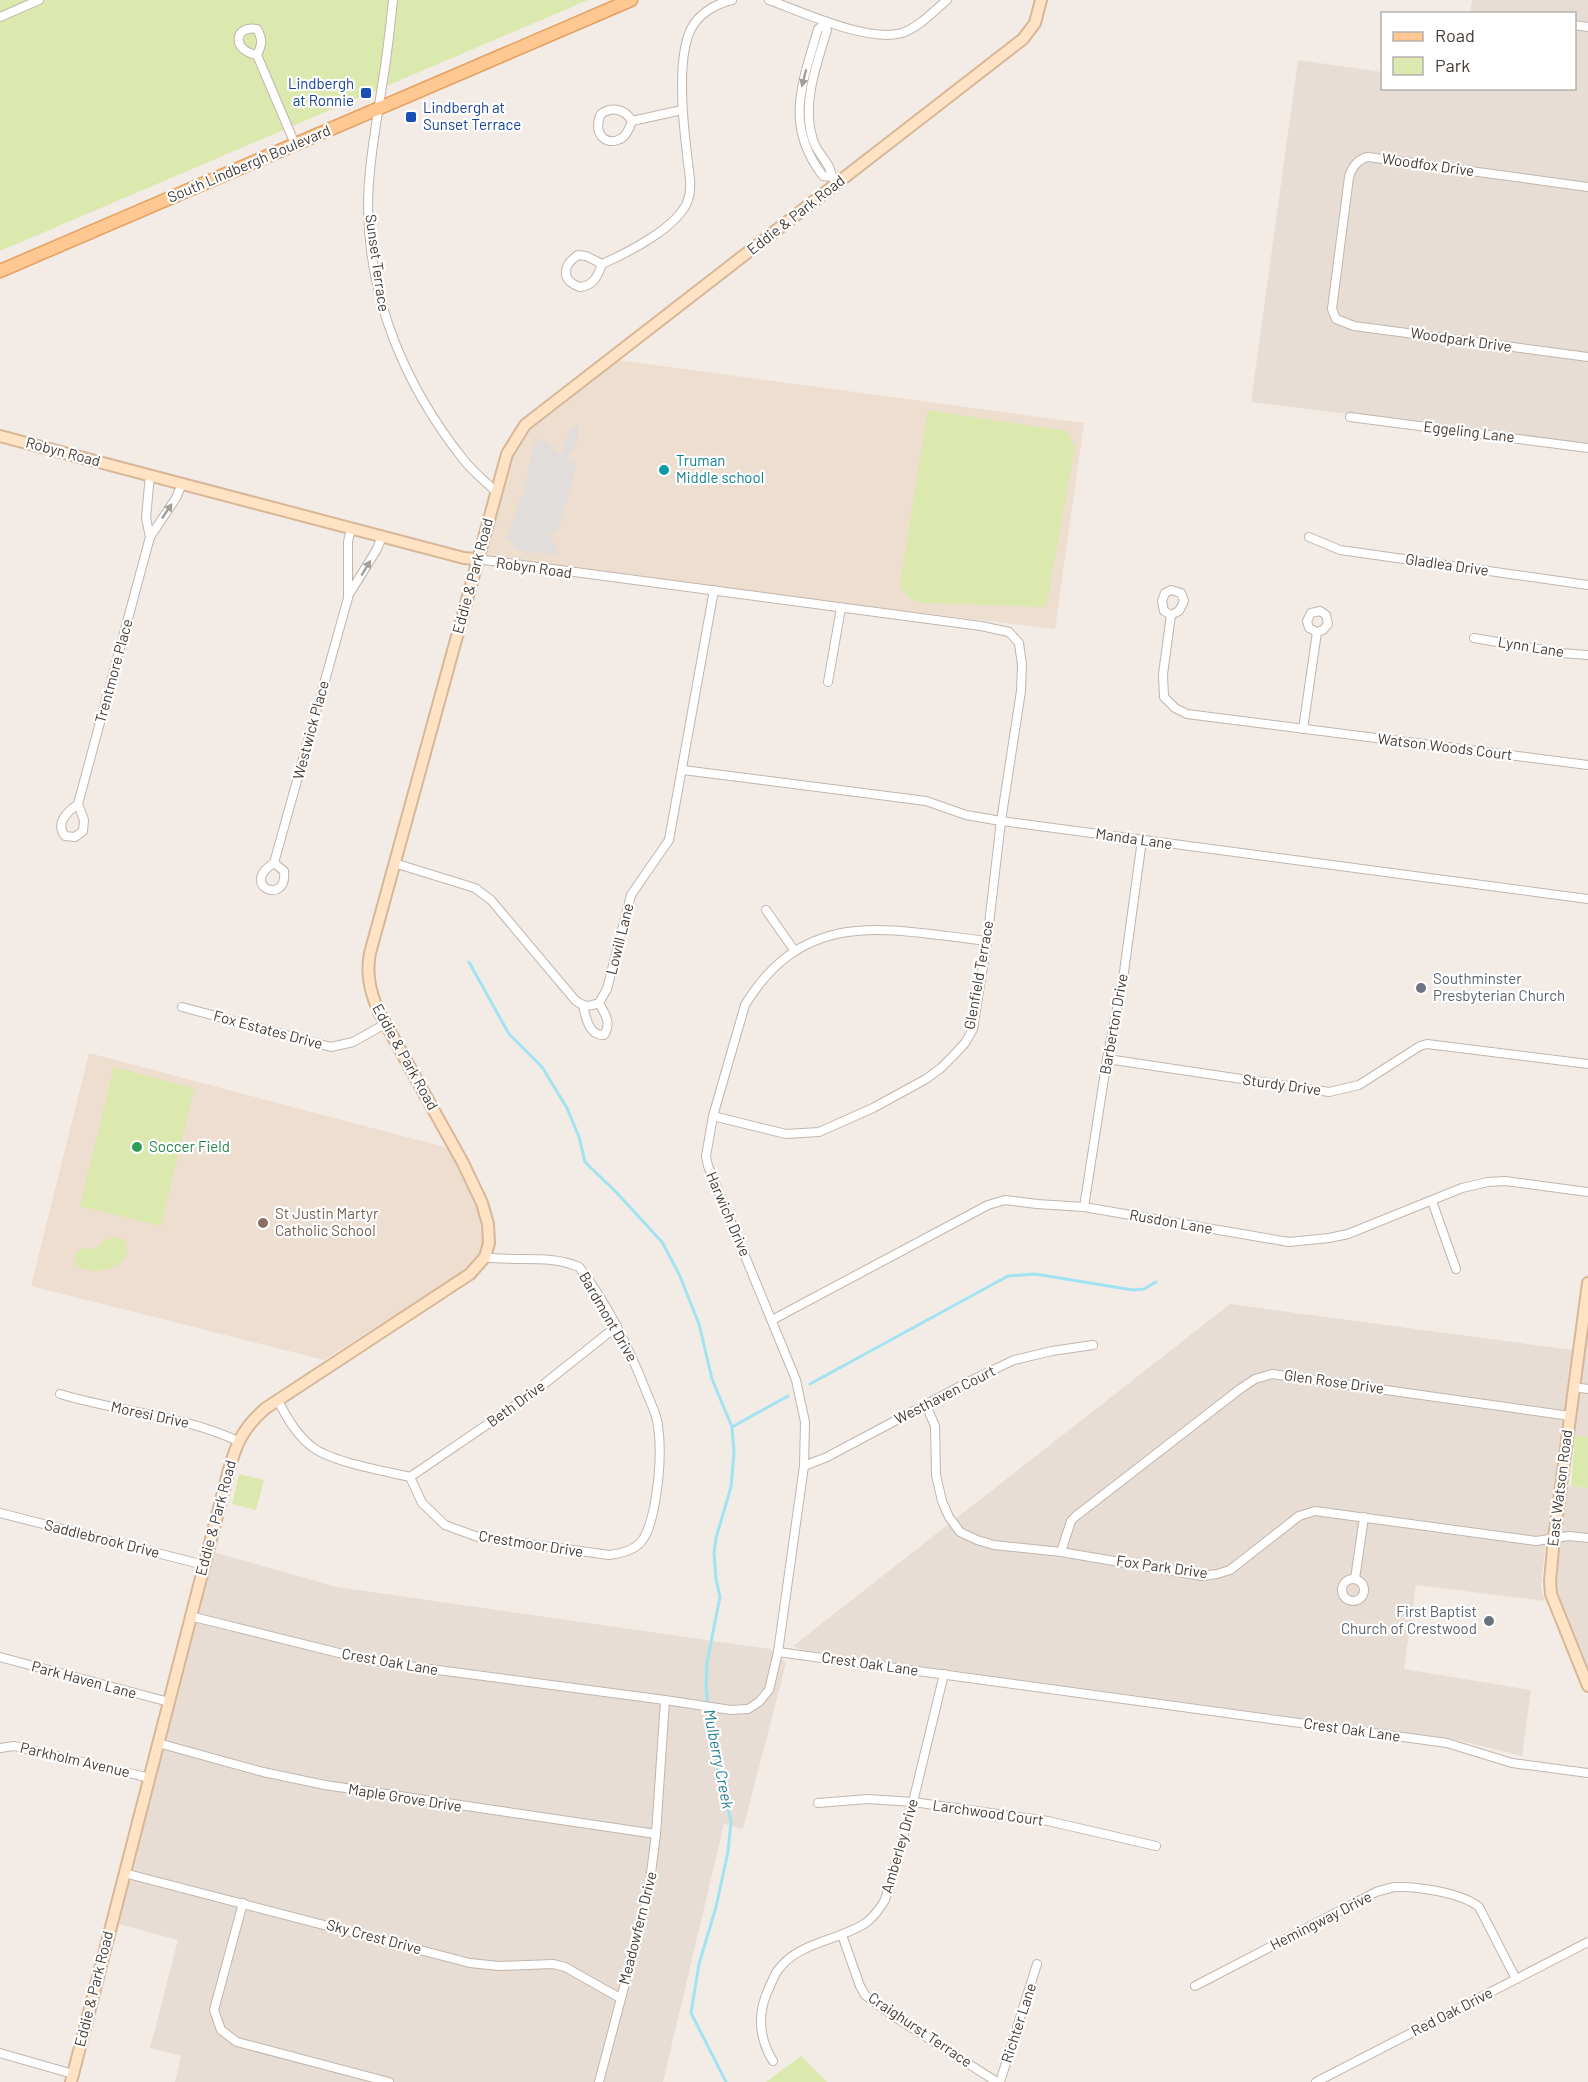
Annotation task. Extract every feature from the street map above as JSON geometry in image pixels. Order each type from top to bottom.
[{"type":"main road","name":"South Lindbergh Boulevard","points":[[0,271],[631,0]]},
{"type":"street","points":[[0,17],[39,0]]},
{"type":"street","name":"Sunset Terrace","points":[[393,0],[378,109],[368,209],[378,294],[387,327],[409,378],[464,461],[495,491]]},
{"type":"street","points":[[602,264],[586,256],[578,255],[570,261],[566,269],[566,276],[574,285],[586,286],[597,276],[602,264],[630,252],[659,232],[680,214],[688,199],[690,182],[682,110],[684,58],[689,32],[694,23],[704,14],[723,2],[732,0]]},
{"type":"street","points":[[769,0],[824,23],[877,35],[895,34],[913,28],[947,0]]},
{"type":"street","name":"Eddie & Park Road","points":[[72,2078],[190,1616],[238,1441],[252,1420],[278,1400],[476,1269],[485,1257],[489,1243],[482,1203],[463,1163],[378,1010],[369,984],[368,963],[495,491],[507,454],[525,425],[834,180],[1023,39],[1035,23],[1041,0]]},
{"type":"street","points":[[824,23],[818,29],[802,85],[798,116],[803,143],[813,163],[823,176],[834,180]]},
{"type":"street","points":[[257,55],[295,144]]},
{"type":"street","points":[[613,108],[628,114],[632,121],[627,133],[618,140],[612,141],[604,138],[599,134],[597,128],[601,114],[613,108]]},
{"type":"street","points":[[632,121],[682,110]]},
{"type":"street","name":"Woodfox Drive","points":[[1336,319],[1332,309],[1332,299],[1349,177],[1351,168],[1362,158],[1588,187]]},
{"type":"street","name":"Woodpark Drive","points":[[1336,319],[1354,326],[1588,357]]},
{"type":"street","name":"Eggeling Lane","points":[[1350,417],[1588,448]]},
{"type":"street","name":"Robyn Road","points":[[0,436],[464,558],[981,626],[1009,632]]},
{"type":"street","name":"Trentmore Place","points":[[150,475],[146,518],[150,537]]},
{"type":"street","name":"Trentmore Place","points":[[78,804],[150,537],[176,498],[182,483]]},
{"type":"street","name":"Westwick Place","points":[[348,598],[348,542],[351,528]]},
{"type":"street","name":"Westwick Place","points":[[274,863],[348,598],[377,549],[382,536]]},
{"type":"street","name":"Gladlea Drive","points":[[1309,537],[1340,550],[1588,585]]},
{"type":"street","name":"Lowill Lane","points":[[599,1003],[607,989],[631,896],[669,840],[714,590]]},
{"type":"street","points":[[828,682],[841,608]]},
{"type":"street","name":"Watson Woods Court","points":[[1171,615],[1163,674],[1164,697],[1175,708],[1187,714],[1588,765]]},
{"type":"street","name":"Glenfield Terrace","points":[[713,1116],[786,1134],[819,1132],[873,1108],[926,1079],[941,1068],[965,1043],[973,1029],[1021,692],[1022,665],[1019,643],[1009,632]]},
{"type":"street","points":[[1302,729],[1317,632]]},
{"type":"street","name":"Lynn Lane","points":[[1474,638],[1561,653],[1588,655]]},
{"type":"street","name":"Manda Lane","points":[[683,770],[926,801],[966,815],[1001,821],[1588,899]]},
{"type":"street","name":"Barberton Drive","points":[[1084,1207],[1107,1059],[1123,979],[1142,840]]},
{"type":"street","points":[[394,863],[475,888],[491,900],[575,1000],[583,1006],[599,1003],[608,1019],[608,1027],[604,1035],[594,1033],[585,1017],[583,1006]]},
{"type":"street","points":[[766,910],[794,950]]},
{"type":"street","name":"Harwich Drive","points":[[778,1652],[804,1466],[805,1422],[796,1380],[708,1166],[706,1156],[713,1116],[745,1005],[761,982],[794,950],[818,939],[842,932],[878,929],[987,941]]},
{"type":"street","name":"Fox Estates Drive","points":[[182,1007],[331,1047],[353,1042],[385,1024]]},
{"type":"street","name":"Sturdy Drive","points":[[1107,1059],[1329,1092],[1365,1082],[1420,1046],[1427,1044],[1588,1064]]},
{"type":"street","name":"Rusdon Lane","points":[[772,1320],[988,1205],[1005,1200],[1084,1207],[1290,1242],[1348,1234],[1462,1188],[1488,1182],[1505,1181],[1588,1192]]},
{"type":"street","points":[[1432,1201],[1456,1269]]},
{"type":"street","name":"Bardmont Drive","points":[[485,1257],[502,1260],[550,1260],[571,1263],[579,1267],[631,1353],[658,1424],[660,1456],[653,1513],[642,1543],[624,1554]]},
{"type":"street","name":"East Watson Road","points":[[1588,1283],[1550,1581],[1551,1594],[1588,1686]]},
{"type":"street","name":"Beth Drive","points":[[410,1477],[529,1396],[616,1326]]},
{"type":"street","name":"Westhaven Court","points":[[804,1466],[827,1457],[1014,1360],[1093,1345]]},
{"type":"street","name":"Glen Rose Drive","points":[[1061,1552],[1071,1521],[1076,1516],[1240,1389],[1254,1379],[1272,1374],[1570,1416]]},
{"type":"street","points":[[1574,1387],[1588,1389]]},
{"type":"street","name":"Moresi Drive","points":[[60,1394],[189,1423],[238,1441]]},
{"type":"street","points":[[278,1400],[289,1421],[312,1447],[341,1460],[410,1477]]},
{"type":"street","name":"Fox Park Drive","points":[[926,1405],[935,1426],[936,1475],[942,1501],[960,1532],[994,1545],[1061,1552],[1202,1576],[1230,1570],[1299,1516],[1315,1511],[1536,1541],[1569,1536],[1588,1538]]},
{"type":"street","name":"Crestmoor Drive","points":[[410,1477],[422,1503],[433,1516],[445,1525],[478,1537],[609,1556],[624,1554]]},
{"type":"street","name":"Saddlebrook Drive","points":[[0,1513],[204,1565]]},
{"type":"street","points":[[1355,1579],[1364,1517]]},
{"type":"street","name":"Crest Oak Lane","points":[[190,1616],[363,1659],[731,1710],[748,1708],[759,1702],[769,1690],[778,1652],[1447,1743],[1512,1763],[1588,1773]]},
{"type":"street","name":"Park Haven Lane","points":[[0,1657],[169,1702]]},
{"type":"street","name":"Amberley Drive","points":[[773,2061],[765,2049],[760,2034],[761,2007],[778,1970],[786,1961],[805,1948],[842,1935],[867,1922],[885,1900],[913,1802],[944,1674]]},
{"type":"street","name":"Meadowfern Drive","points":[[599,2082],[648,1896],[656,1834],[665,1700]]},
{"type":"street","name":"Maple Grove Drive","points":[[158,1743],[263,1772],[325,1785],[656,1834]]},
{"type":"street","name":"Parkholm Avenue","points":[[0,1748],[14,1746],[150,1778]]},
{"type":"street","name":"Larchwood Court","points":[[818,1803],[868,1799],[913,1802],[1048,1821],[1156,1846]]},
{"type":"street","name":"Sky Crest Drive","points":[[124,1873],[470,1963],[499,1966],[553,1964],[565,1967],[620,1998]]},
{"type":"street","name":"Hemingway Drive","points":[[1195,1986],[1377,1892],[1394,1887],[1442,1892],[1473,1902],[1479,1907],[1516,1979]]},
{"type":"street","points":[[243,1903],[214,2010],[221,2030],[237,2042],[389,2082]]},
{"type":"street","name":"Craighurst Terrace","points":[[842,1935],[865,1995],[895,2017],[998,2082]]},
{"type":"street","name":"Red Oak Drive","points":[[1316,2082],[1588,1942]]},
{"type":"street","name":"Richter Lane","points":[[998,2082],[1037,1964]]},
{"type":"street","points":[[0,2053],[72,2078]]},
{"type":"shaded area","points":[[1472,0],[1588,0],[1588,444],[1251,402],[1298,60],[1381,72],[1381,90],[1576,90],[1576,12],[1470,12]]},
{"type":"shaded area","points":[[610,359],[1084,423],[1055,629],[477,559],[510,457],[527,427]]},
{"type":"shaded area","points":[[578,424],[577,448],[570,452],[569,463],[576,461],[572,484],[557,531],[549,534],[558,549],[556,556],[513,549],[515,540],[506,541],[527,482],[533,445],[542,438],[561,455],[571,428]]},
{"type":"shaded area","name":"St Justin Martyr Catholic School","points":[[89,1053],[448,1148],[476,1200],[484,1245],[472,1266],[324,1360],[31,1286]]},
{"type":"shaded area","points":[[1230,1304],[1572,1350],[1542,1574],[1541,1588],[1545,1601],[1416,1585],[1404,1669],[1531,1690],[1522,1756],[1453,1739],[802,1650],[793,1646]]},
{"type":"shaded area","points":[[1588,1330],[1588,1437],[1575,1436],[1574,1429]]},
{"type":"shaded area","points":[[1566,1486],[1588,1488],[1588,1670],[1554,1586]]},
{"type":"shaded area","points":[[213,1552],[337,1587],[770,1649],[786,1663],[743,1829],[724,1824],[663,2082],[175,2082],[181,2056],[150,2048],[178,1940],[118,1924]]},
{"type":"green space","points":[[0,0],[588,0],[0,251]]},
{"type":"green space","points":[[928,410],[1066,431],[1075,447],[1046,607],[924,603],[915,601],[904,592],[900,584]]},
{"type":"green space","name":"Soccer Field","points":[[114,1067],[194,1088],[161,1226],[80,1206]]},
{"type":"green space","points":[[116,1237],[125,1240],[127,1250],[124,1258],[118,1264],[99,1271],[80,1267],[74,1262],[77,1252],[84,1248],[95,1249],[107,1239]]},
{"type":"green space","points":[[1575,1436],[1588,1437],[1588,1488],[1571,1486]]},
{"type":"green space","points":[[239,1474],[264,1480],[256,1510],[232,1504]]},
{"type":"green space","points":[[801,2056],[827,2082],[766,2082]]},
{"type":"waterway","name":"Mulberry Creek","points":[[469,962],[509,1034],[542,1067],[567,1108],[579,1137],[585,1162],[662,1242],[679,1274],[699,1324],[712,1379],[732,1427],[734,1452],[731,1487],[716,1538],[714,1553],[720,1597],[707,1662],[706,1688],[713,1745],[731,1821],[728,1852],[716,1907],[699,1964],[691,2013],[726,2082]]},
{"type":"waterway","points":[[810,1384],[1008,1276],[1035,1274],[1133,1290],[1144,1289],[1156,1282]]},
{"type":"waterway","points":[[732,1427],[788,1396]]},
{"type":"place","name":"Lindbergh at Ronnie","points":[[366,93]]},
{"type":"place","name":"Lindbergh at Sunset Terrace","points":[[411,117]]},
{"type":"place","name":"Truman Middle school","points":[[664,470]]},
{"type":"place","name":"Southminster Presbyterian Church","points":[[1421,988]]},
{"type":"place","name":"Soccer Field","points":[[137,1147]]},
{"type":"place","name":"St Justin Martyr Catholic School","points":[[263,1223]]},
{"type":"place","name":"First Baptist Church of Crestwood","points":[[1489,1621]]}]
